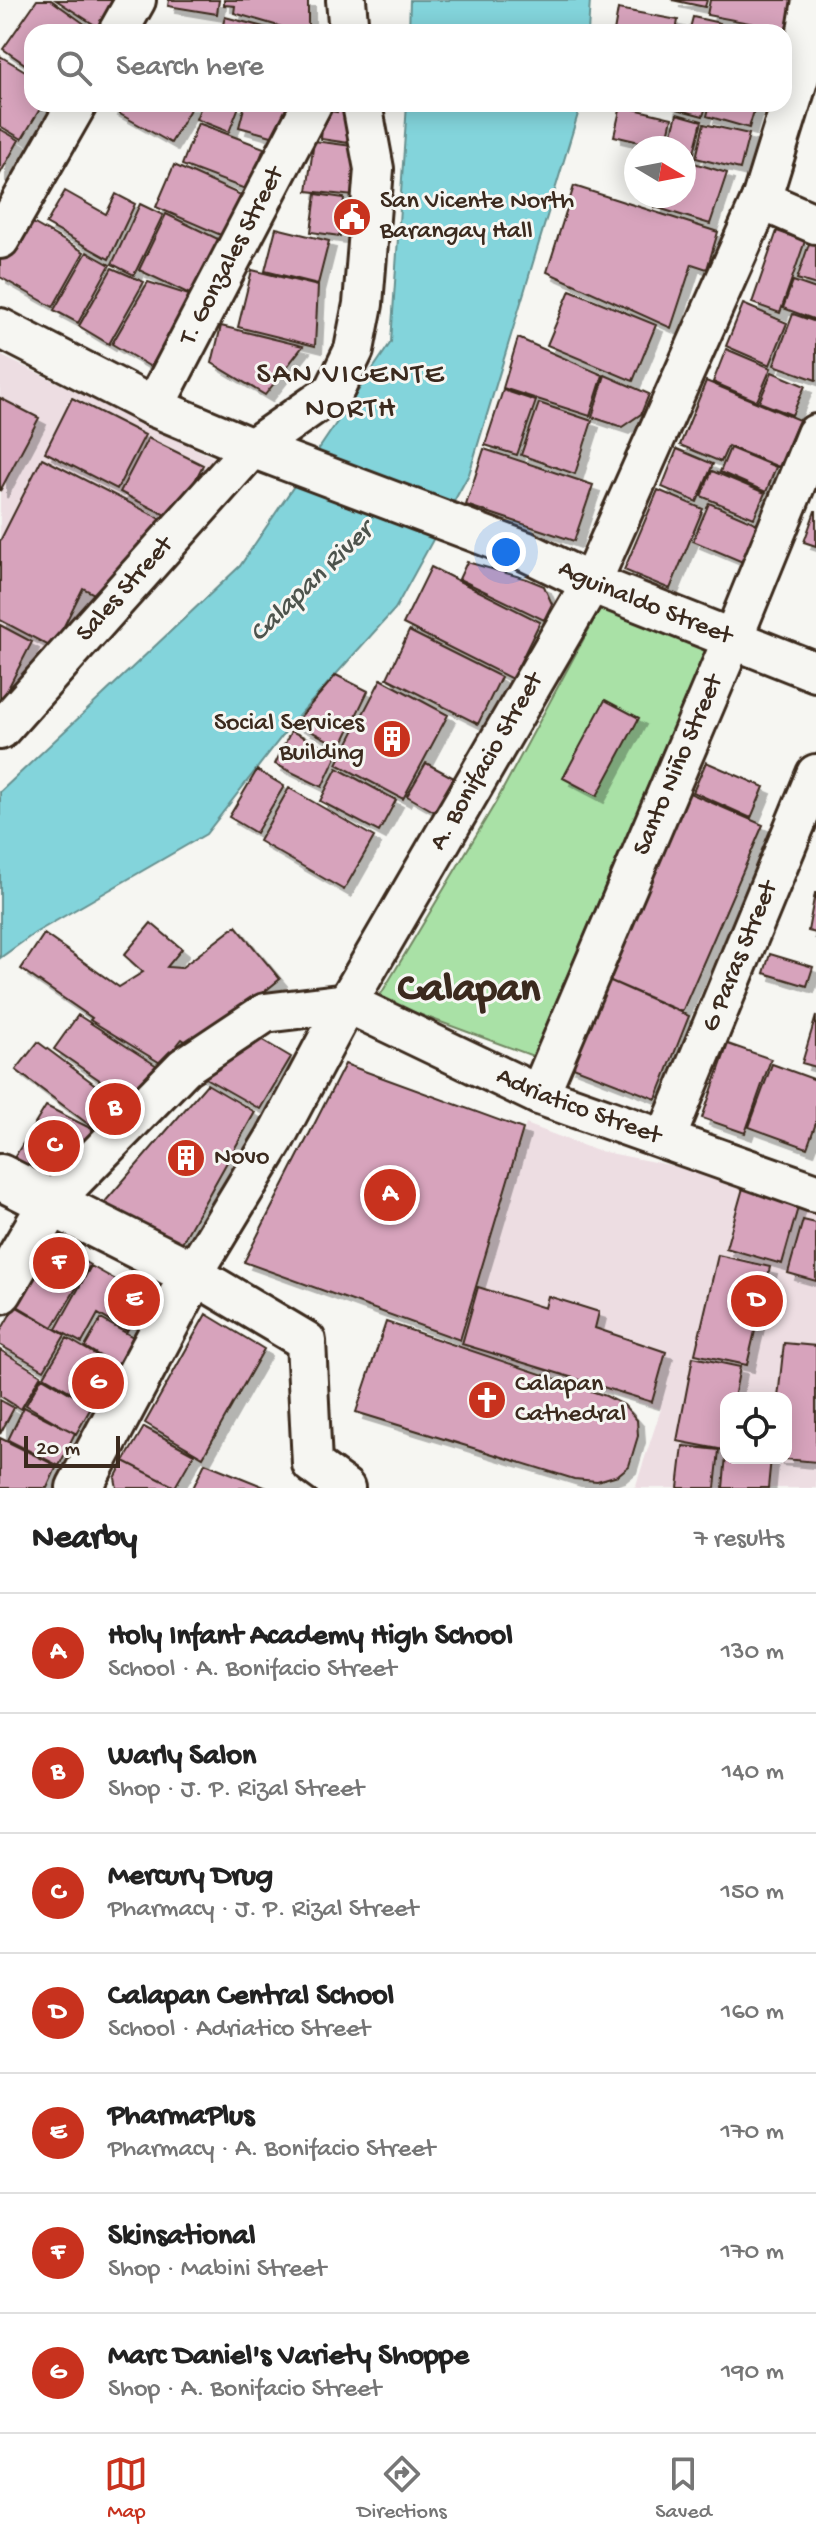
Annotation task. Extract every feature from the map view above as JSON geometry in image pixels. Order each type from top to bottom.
[{"type":"highway","points":[[0,1177],[193,1274]]},
{"type":"highway","points":[[0,1291],[52,1202]]},
{"type":"highway","name":"A. Bonifacio Street","points":[[79,1488],[193,1274]]},
{"type":"street","points":[[122,24],[136,0]]},
{"type":"street","points":[[346,0],[348,24]]},
{"type":"street","name":"A. Bonifacio Street","points":[[792,100],[800,74],[812,0]]},
{"type":"street","points":[[0,239],[72,112]]},
{"type":"street","name":"T. Gonzales Street","points":[[154,407],[308,112]]},
{"type":"street","name":"Sales Street","points":[[0,730],[252,448],[334,391],[354,350],[363,304],[374,169],[363,112]]},
{"type":"street","name":"A. Bonifacio Street","points":[[193,1274],[274,1140],[347,1003],[591,583],[761,200],[788,112]]},
{"type":"street","points":[[761,200],[816,224]]},
{"type":"street","name":"Aguinaldo Street","points":[[0,328],[154,407],[252,448],[525,551],[591,583],[816,672]]},
{"type":"street","name":"Santo Niño Street","points":[[539,1095],[816,434]]},
{"type":"street","name":"G Paras Street","points":[[666,1138],[816,774]]},
{"type":"street","points":[[52,1202],[184,1067],[265,1013],[347,1003]]},
{"type":"street","name":"Adriatico Street","points":[[347,1003],[539,1095],[816,1193]]},
{"type":"street","points":[[193,1274],[306,1341],[312,1464],[345,1488]]},
{"type":"shaded area","points":[[0,355],[221,461],[0,715]]},
{"type":"shaded area","points":[[526,1124],[595,1150],[738,1179],[816,1205],[816,1488],[635,1488],[661,1409],[459,1346]]},
{"type":"green space","points":[[604,601],[706,649],[533,1056],[378,999],[496,802]]},
{"type":"water","points":[[410,0],[590,0],[588,24],[409,24]]},
{"type":"water","name":"Calapan River","points":[[406,112],[579,112],[469,474],[395,609],[293,722],[206,834],[35,933],[0,958],[0,792],[240,566],[391,342]]},
{"type":"building","points":[[37,0],[51,0],[85,24],[24,24],[24,63],[3,49]]},
{"type":"building","points":[[56,0],[115,0],[100,24],[93,24]]},
{"type":"building","points":[[169,0],[219,0],[217,14],[168,6]]},
{"type":"building","points":[[224,0],[308,0],[308,24],[272,24],[234,13],[235,6],[224,5]]},
{"type":"building","points":[[672,0],[707,0],[705,7]]},
{"type":"building","points":[[710,0],[792,0],[787,24],[754,24],[707,15]]},
{"type":"building","points":[[618,9],[678,20],[677,24],[615,24]]},
{"type":"building","points":[[225,17],[252,24],[223,24]]},
{"type":"building","points":[[693,17],[720,23],[720,24],[691,24]]},
{"type":"building","points":[[0,56],[24,70],[24,112],[38,112],[22,139],[0,126]]},
{"type":"building","points":[[116,112],[188,112],[171,143]]},
{"type":"building","points":[[199,112],[237,112],[229,132],[196,119]]},
{"type":"building","points":[[243,112],[294,112],[286,140],[239,127]]},
{"type":"building","points":[[324,112],[353,112],[349,143],[321,139]]},
{"type":"building","points":[[620,112],[646,112],[672,118],[668,136],[614,136]]},
{"type":"building","points":[[708,112],[754,112],[749,128],[707,116]]},
{"type":"building","points":[[677,114],[702,121],[696,144],[696,136],[671,136]]},
{"type":"building","points":[[198,123],[264,148],[248,190],[182,165]]},
{"type":"building","points":[[704,124],[749,134],[740,169],[696,158]]},
{"type":"building","points":[[0,129],[19,140],[0,174]]},
{"type":"building","points":[[314,141],[360,147],[354,196],[307,191]]},
{"type":"building","points":[[696,164],[727,173],[710,224],[658,208],[696,208]]},
{"type":"building","points":[[174,165],[241,195],[223,236],[156,207]]},
{"type":"building","points":[[574,186],[624,202],[624,208],[643,208],[718,232],[707,269],[692,264],[671,328],[547,272]]},
{"type":"building","points":[[65,191],[106,214],[116,194],[135,204],[109,259],[46,224]]},
{"type":"building","points":[[316,194],[344,198],[340,236],[311,232]]},
{"type":"building","points":[[140,204],[163,215],[134,275],[112,264]]},
{"type":"building","points":[[166,214],[222,241],[196,297],[139,270]]},
{"type":"building","points":[[24,218],[84,252],[53,307],[0,277],[0,260]]},
{"type":"building","points":[[276,228],[329,241],[318,284],[265,271]]},
{"type":"building","points":[[777,231],[805,241],[780,313],[752,303]]},
{"type":"building","points":[[810,241],[816,243],[816,285],[797,279]]},
{"type":"building","points":[[87,252],[110,265],[78,323],[54,310]]},
{"type":"building","points":[[112,268],[144,282],[109,344],[79,326]]},
{"type":"building","points":[[252,270],[318,286],[315,346],[238,327]]},
{"type":"building","points":[[793,281],[816,289],[816,320],[783,308]]},
{"type":"building","points":[[148,282],[192,296],[151,367],[112,344]]},
{"type":"building","points":[[570,290],[656,325],[633,381],[547,345]]},
{"type":"building","points":[[743,304],[787,323],[770,365],[726,346]]},
{"type":"building","points":[[793,314],[816,322],[816,380],[774,365]]},
{"type":"building","points":[[221,326],[303,346],[265,395],[212,363]]},
{"type":"building","points":[[518,338],[603,375],[590,416],[503,388]]},
{"type":"building","points":[[726,349],[771,368],[757,401],[713,382]]},
{"type":"building","points":[[772,372],[805,386],[792,415],[759,402]]},
{"type":"building","points":[[605,375],[649,394],[641,414],[622,427],[592,417]]},
{"type":"building","points":[[706,381],[799,420],[779,467],[728,446],[721,462],[680,445]]},
{"type":"building","points":[[503,390],[536,401],[517,455],[485,445]]},
{"type":"building","points":[[0,398],[39,418],[0,491]]},
{"type":"building","points":[[72,398],[145,435],[117,489],[45,452]]},
{"type":"building","points":[[539,403],[592,421],[575,474],[521,455]]},
{"type":"building","points":[[148,438],[203,465],[175,520],[120,492]]},
{"type":"building","points":[[730,448],[776,467],[766,492],[720,472]]},
{"type":"building","points":[[484,449],[593,485],[574,541],[466,505]]},
{"type":"building","points":[[677,449],[713,464],[697,502],[662,487]]},
{"type":"building","points":[[42,458],[165,521],[100,597],[83,588],[53,648],[0,620],[0,541]]},
{"type":"building","points":[[712,471],[765,493],[754,518],[701,496]]},
{"type":"building","points":[[658,490],[703,509],[670,589],[624,570]]},
{"type":"building","points":[[709,503],[760,525],[745,563],[693,541]]},
{"type":"building","points":[[816,511],[816,546],[804,542]]},
{"type":"building","points":[[467,562],[544,586],[552,604],[544,620],[459,579]]},
{"type":"building","points":[[431,567],[540,622],[512,679],[403,624]]},
{"type":"building","points":[[0,625],[32,642],[0,704]]},
{"type":"building","points":[[409,631],[501,677],[478,724],[387,678]]},
{"type":"building","points":[[336,675],[368,691],[341,747],[295,723]]},
{"type":"building","name":"Social Services Building","points":[[381,679],[448,715],[403,799],[337,764]]},
{"type":"building","points":[[605,700],[639,718],[597,796],[563,778]]},
{"type":"building","points":[[291,731],[338,753],[322,787],[275,764]]},
{"type":"building","points":[[706,762],[764,787],[751,818],[693,792]]},
{"type":"building","points":[[426,763],[454,778],[435,812],[407,796]]},
{"type":"building","points":[[337,768],[396,800],[379,832],[320,801]]},
{"type":"building","points":[[257,770],[284,786],[256,833],[229,817]]},
{"type":"building","points":[[289,788],[374,837],[344,890],[259,841]]},
{"type":"building","points":[[685,791],[763,825],[682,1012],[604,978]]},
{"type":"building","points":[[816,893],[816,933],[808,931]]},
{"type":"building","points":[[151,923],[182,949],[167,967],[181,968],[236,926],[280,979],[195,1048],[182,1039],[162,1064],[90,1020],[92,1018],[21,969],[44,934],[119,987],[143,972],[124,955]]},
{"type":"building","points":[[770,954],[813,967],[807,986],[764,973]]},
{"type":"building","points":[[604,978],[689,1016],[656,1099],[568,1065]]},
{"type":"building","points":[[78,1015],[171,1075],[135,1104],[54,1049]]},
{"type":"building","points":[[816,1016],[816,1067],[802,1063]]},
{"type":"building","points":[[247,1031],[291,1057],[260,1109],[191,1070]]},
{"type":"building","points":[[38,1042],[129,1110],[100,1133],[16,1070]]},
{"type":"building","points":[[728,1044],[771,1059],[745,1133],[702,1118]]},
{"type":"building","points":[[345,1064],[523,1129],[460,1340],[244,1262]]},
{"type":"building","points":[[772,1064],[816,1080],[816,1123],[807,1148],[749,1127]]},
{"type":"building","name":"Novo","points":[[207,1084],[255,1112],[179,1248],[103,1204]]},
{"type":"building","points":[[46,1106],[100,1133],[53,1177],[14,1158]]},
{"type":"building","points":[[743,1188],[799,1204],[782,1264],[726,1248]]},
{"type":"building","points":[[803,1220],[816,1223],[816,1281],[788,1273]]},
{"type":"building","points":[[61,1248],[90,1265],[53,1327],[14,1304],[48,1252]]},
{"type":"building","points":[[718,1255],[770,1267],[747,1365],[695,1354]]},
{"type":"building","points":[[91,1266],[146,1297],[127,1331],[98,1314],[82,1343],[56,1329]]},
{"type":"building","points":[[478,1287],[545,1308],[548,1296],[599,1312],[595,1328],[666,1352],[652,1402],[462,1344]]},
{"type":"building","points":[[15,1306],[65,1335],[44,1370],[0,1345],[0,1332]]},
{"type":"building","points":[[206,1314],[264,1349],[203,1457],[145,1423]]},
{"type":"building","points":[[101,1319],[133,1337],[117,1366],[85,1347]]},
{"type":"building","name":"Calapan Cathedral","points":[[386,1322],[606,1396],[624,1405],[637,1420],[638,1436],[629,1466],[618,1475],[597,1481],[574,1479],[356,1412]]},
{"type":"building","points":[[67,1338],[115,1366],[93,1405],[44,1376]]},
{"type":"building","points":[[784,1343],[816,1346],[816,1462],[792,1460],[792,1392],[779,1392]]},
{"type":"building","points":[[0,1350],[41,1375],[21,1409],[0,1396]]},
{"type":"building","points":[[693,1357],[740,1367],[735,1392],[720,1392],[720,1449],[677,1441]]},
{"type":"building","points":[[42,1377],[92,1406],[76,1434],[26,1405]]},
{"type":"building","points":[[0,1400],[14,1408],[0,1434]]},
{"type":"building","points":[[24,1407],[75,1433],[59,1466],[8,1440]]},
{"type":"building","points":[[144,1427],[194,1454],[175,1487],[124,1461]]},
{"type":"building","points":[[0,1438],[57,1466],[47,1488],[0,1488]]},
{"type":"building","points":[[683,1446],[719,1450],[715,1488],[678,1488]]},
{"type":"building","points":[[124,1461],[175,1487],[117,1488],[115,1478]]},
{"type":"building","points":[[205,1463],[267,1488],[193,1488]]},
{"type":"building","points":[[725,1464],[770,1464],[768,1488],[723,1488]]},
{"type":"place","name":"San Vicente North Barangay Hall","points":[[352,217]]},
{"type":"place","name":"Social Services Building","points":[[392,739]]},
{"type":"place","name":"Warly Salon","points":[[115,1109]]},
{"type":"place","name":"Mercury Drug","points":[[54,1146]]},
{"type":"place","name":"Novo","points":[[186,1158]]},
{"type":"place","name":"Holy Infant Academy High School","points":[[390,1195]]},
{"type":"place","name":"Skinsational","points":[[59,1263]]},
{"type":"place","name":"PharmaPlus","points":[[134,1300]]},
{"type":"place","name":"Calapan Central School","points":[[757,1301]]},
{"type":"place","name":"Marc Daniel's Variety Shoppe","points":[[98,1383]]},
{"type":"place","name":"Calapan Cathedral","points":[[487,1400]]},
{"type":"district","name":"SAN VICENTE NORTH","points":[[351,393]]},
{"type":"district","name":"Calapan","points":[[469,991]]}]
